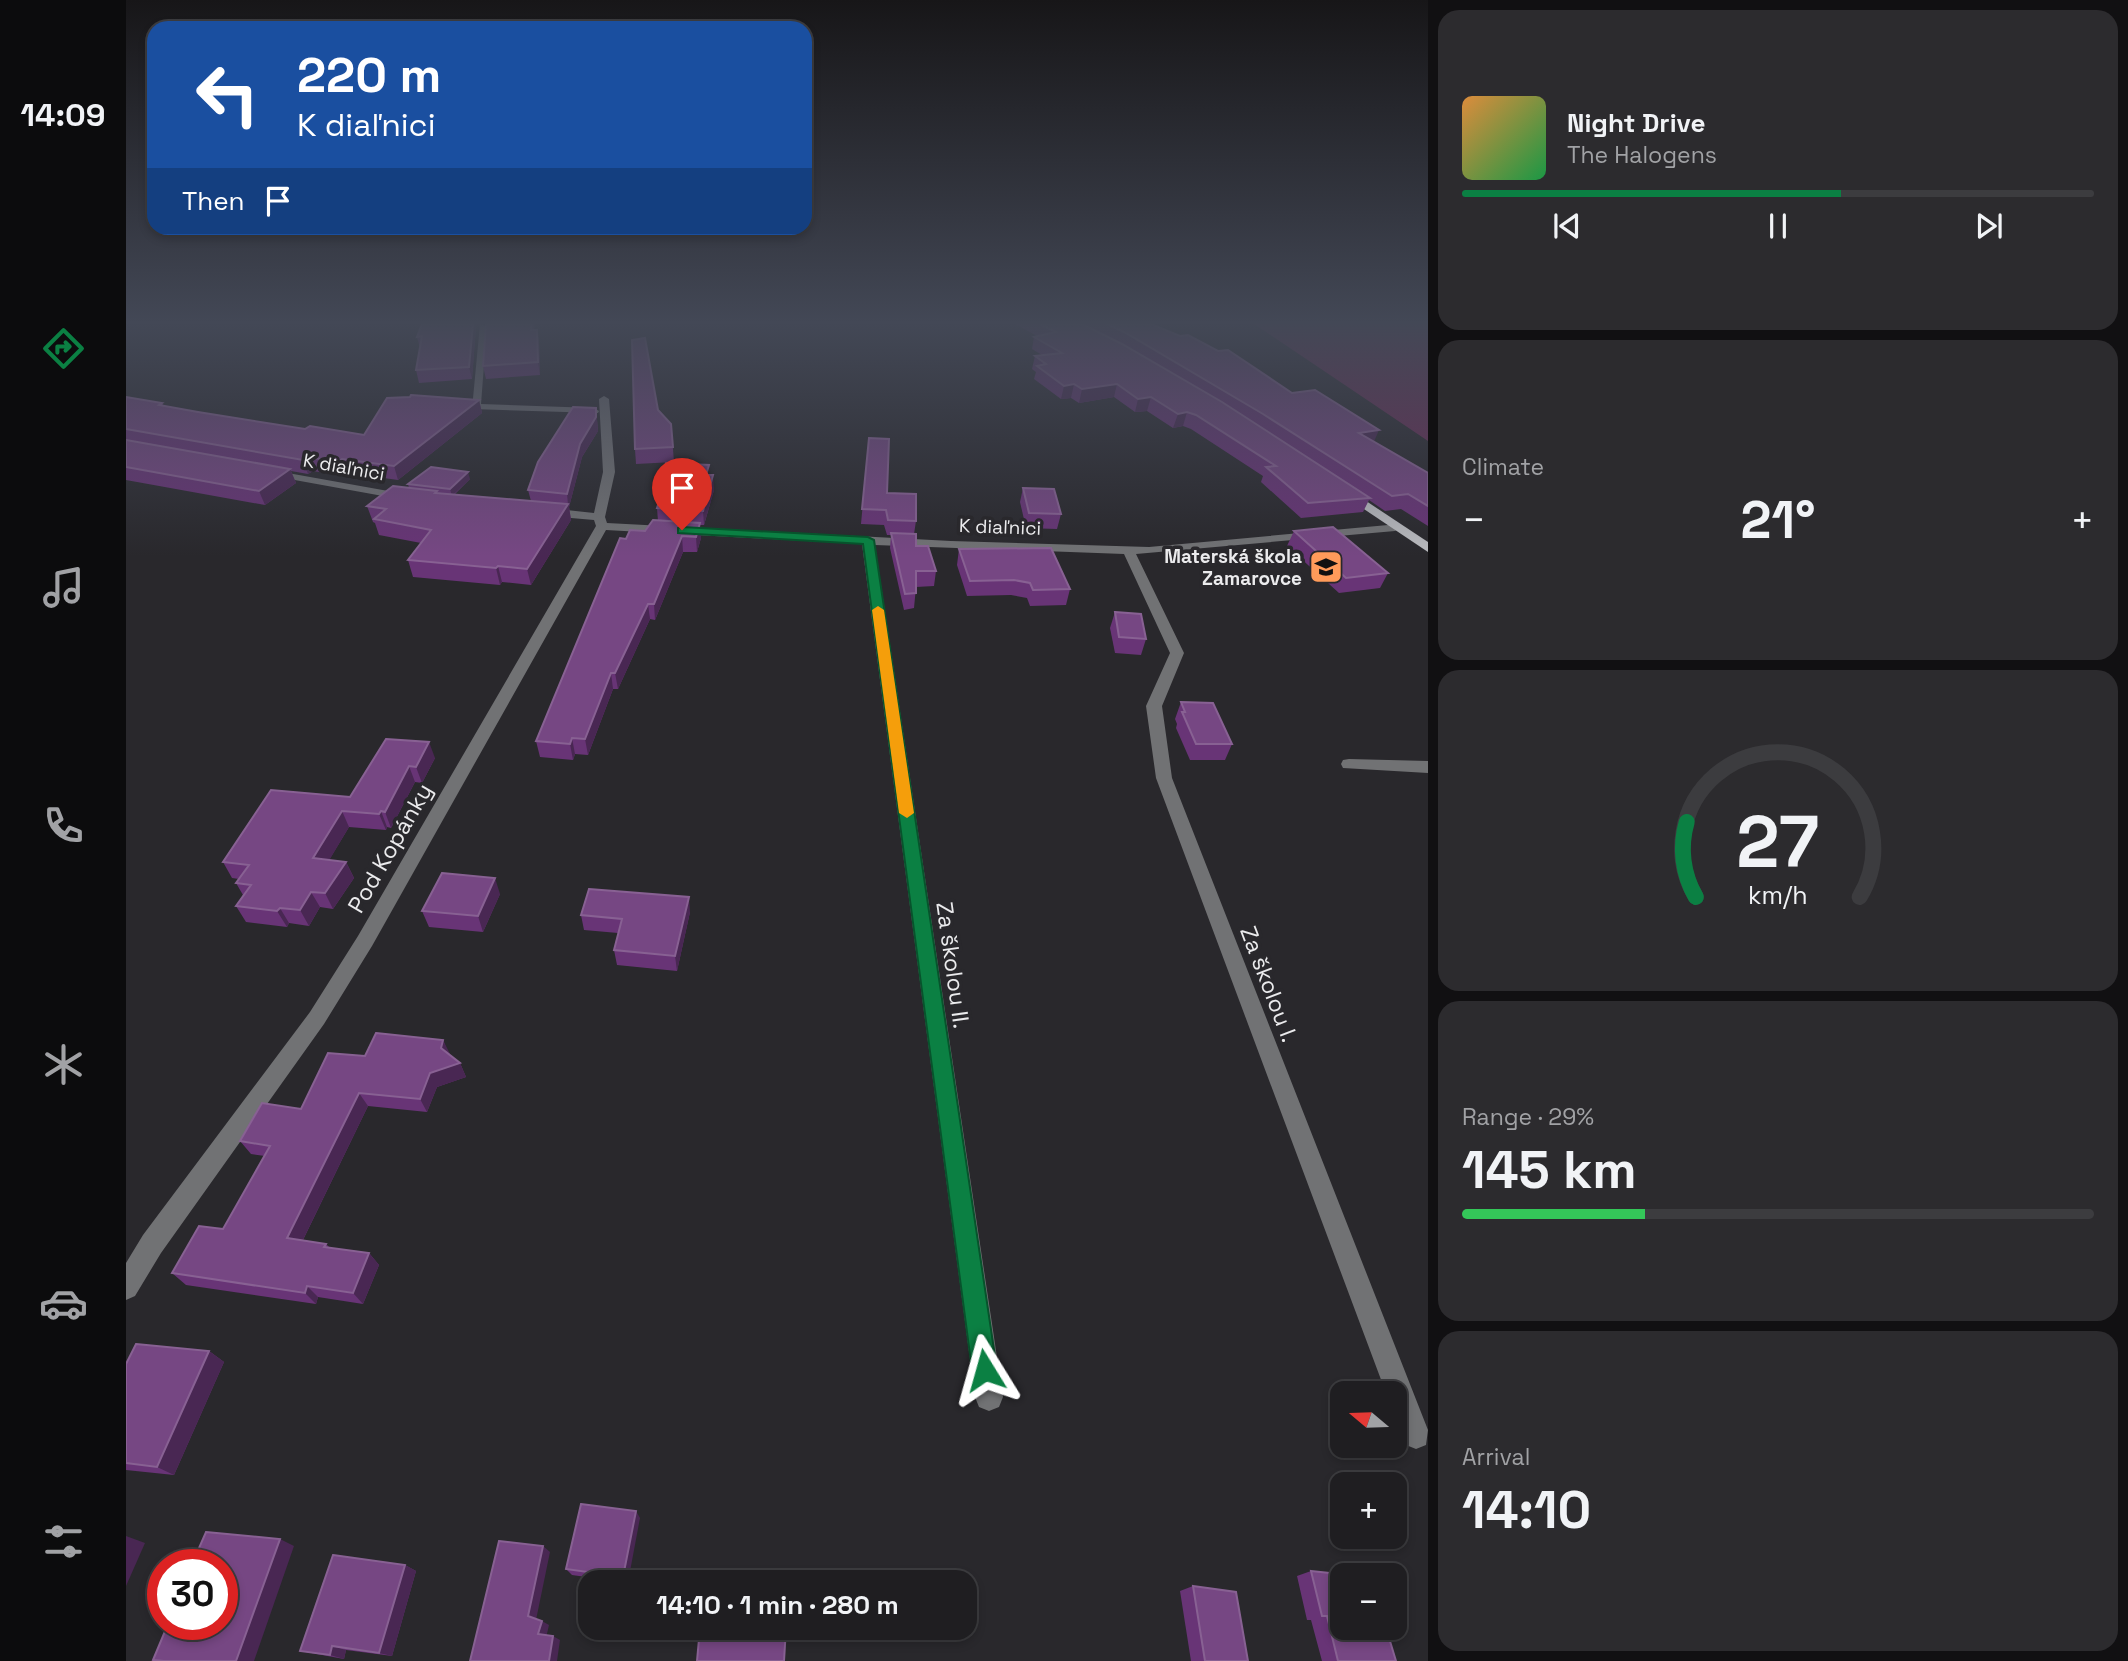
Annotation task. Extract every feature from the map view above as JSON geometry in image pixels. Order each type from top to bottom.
[{"type":"main road","points":[[1335,485],[1428,548]]},
{"type":"street","name":"Pod Kopánky","points":[[126,1287],[152,1244],[324,1007],[365,941],[601,521],[609,472],[604,405],[476,407],[476,402]]},
{"type":"street","name":"K diaľnici","points":[[261,471],[423,499]]},
{"type":"street","name":"K diaľnici","points":[[531,510],[601,521],[868,540],[1149,551],[1395,527]]},
{"type":"street","name":"Za školou II.","points":[[868,540],[989,1397]]},
{"type":"street","name":"Za školou I.","points":[[1128,550],[1177,653],[1154,706],[1164,778],[1416,1435]]},
{"type":"street","points":[[1349,764],[1428,767]]},
{"type":"shaded area","points":[[1369,402],[1428,402],[1428,441]]},
{"type":"building","points":[[126,402],[153,402],[162,403],[159,405],[305,429],[310,426],[364,435],[385,402],[477,402],[394,466],[342,459],[338,462],[308,457],[303,460],[126,429]]},
{"type":"building","points":[[634,402],[656,402],[658,410],[671,424],[673,447],[635,449]]},
{"type":"building","points":[[1158,402],[1221,402],[1370,498],[1308,503],[1266,467],[1276,466],[1196,415],[1187,412],[1178,414]]},
{"type":"building","points":[[1242,402],[1333,402],[1379,430],[1359,433],[1428,473],[1428,506],[1408,494],[1392,496]]},
{"type":"building","points":[[573,407],[596,408],[596,417],[580,444],[567,494],[528,490],[538,462]]},
{"type":"building","points":[[869,438],[889,439],[887,493],[916,494],[916,521],[888,520],[886,510],[862,509]]},
{"type":"building","points":[[126,440],[290,469],[259,491],[126,467]]},
{"type":"building","points":[[666,463],[709,465],[706,475],[713,475],[703,511],[657,508],[663,489],[659,486]]},
{"type":"building","points":[[431,467],[468,472],[450,489],[408,484]]},
{"type":"building","points":[[393,486],[437,491],[435,493],[568,504],[527,569],[408,560],[431,530],[374,519],[386,509],[367,506]]},
{"type":"building","points":[[1023,488],[1054,489],[1061,514],[1029,513]]},
{"type":"building","points":[[653,520],[700,523],[696,537],[682,536],[654,604],[648,604],[615,673],[611,673],[585,739],[572,738],[570,744],[536,741],[620,538],[626,539],[630,530],[645,531]]},
{"type":"building","points":[[1333,527],[1388,573],[1346,578],[1294,531]]},
{"type":"building","points":[[891,533],[916,534],[916,546],[928,546],[936,571],[916,571],[916,593],[905,594]]},
{"type":"building","points":[[1051,548],[1070,589],[1033,590],[1030,583],[1014,580],[970,581],[959,549]]},
{"type":"building","points":[[1115,612],[1141,614],[1146,639],[1119,637]]},
{"type":"building","points":[[1181,702],[1213,703],[1232,744],[1196,744],[1182,712],[1185,712]]},
{"type":"building","points":[[386,739],[429,742],[416,767],[409,766],[385,812],[381,811],[379,814],[342,811],[313,858],[346,862],[325,893],[311,892],[300,910],[280,908],[277,911],[236,906],[251,885],[236,883],[249,865],[223,862],[271,790],[350,797]]},
{"type":"building","points":[[442,873],[495,878],[478,916],[422,911]]},
{"type":"building","points":[[589,889],[689,897],[675,956],[614,950],[622,919],[581,915]]},
{"type":"building","points":[[376,1033],[443,1040],[441,1048],[460,1063],[430,1073],[420,1099],[359,1093],[287,1238],[326,1244],[324,1247],[369,1253],[353,1293],[307,1286],[305,1293],[172,1273],[199,1226],[223,1229],[270,1146],[240,1141],[262,1103],[301,1109],[328,1053],[365,1056]]},
{"type":"building","points":[[136,1344],[209,1351],[157,1467],[126,1463],[126,1364]]},
{"type":"building","points":[[581,1504],[636,1511],[624,1570],[566,1569]]},
{"type":"building","points":[[206,1532],[280,1539],[236,1661],[153,1660],[161,1640],[238,1640],[238,1549],[199,1549]]},
{"type":"building","points":[[499,1541],[543,1546],[528,1616],[542,1621],[538,1634],[553,1636],[549,1661],[470,1661]]},
{"type":"building","points":[[333,1555],[405,1565],[379,1653],[332,1646],[330,1655],[300,1651]]},
{"type":"building","points":[[1311,1571],[1330,1573],[1330,1628],[1327,1616],[1322,1616]]},
{"type":"building","points":[[1193,1586],[1236,1592],[1248,1661],[1205,1661]]},
{"type":"building","points":[[699,1640],[785,1640],[784,1661],[697,1661]]},
{"type":"building","points":[[1333,1640],[1390,1640],[1396,1661],[1338,1661]]},
{"type":"slow traffic","points":[[878,610],[907,813]]},
{"type":"place","name":"Materská škola Zamarovce","points":[[1326,567]]},
{"type":"route","points":[[682,530],[868,540],[985,1370]]}]
